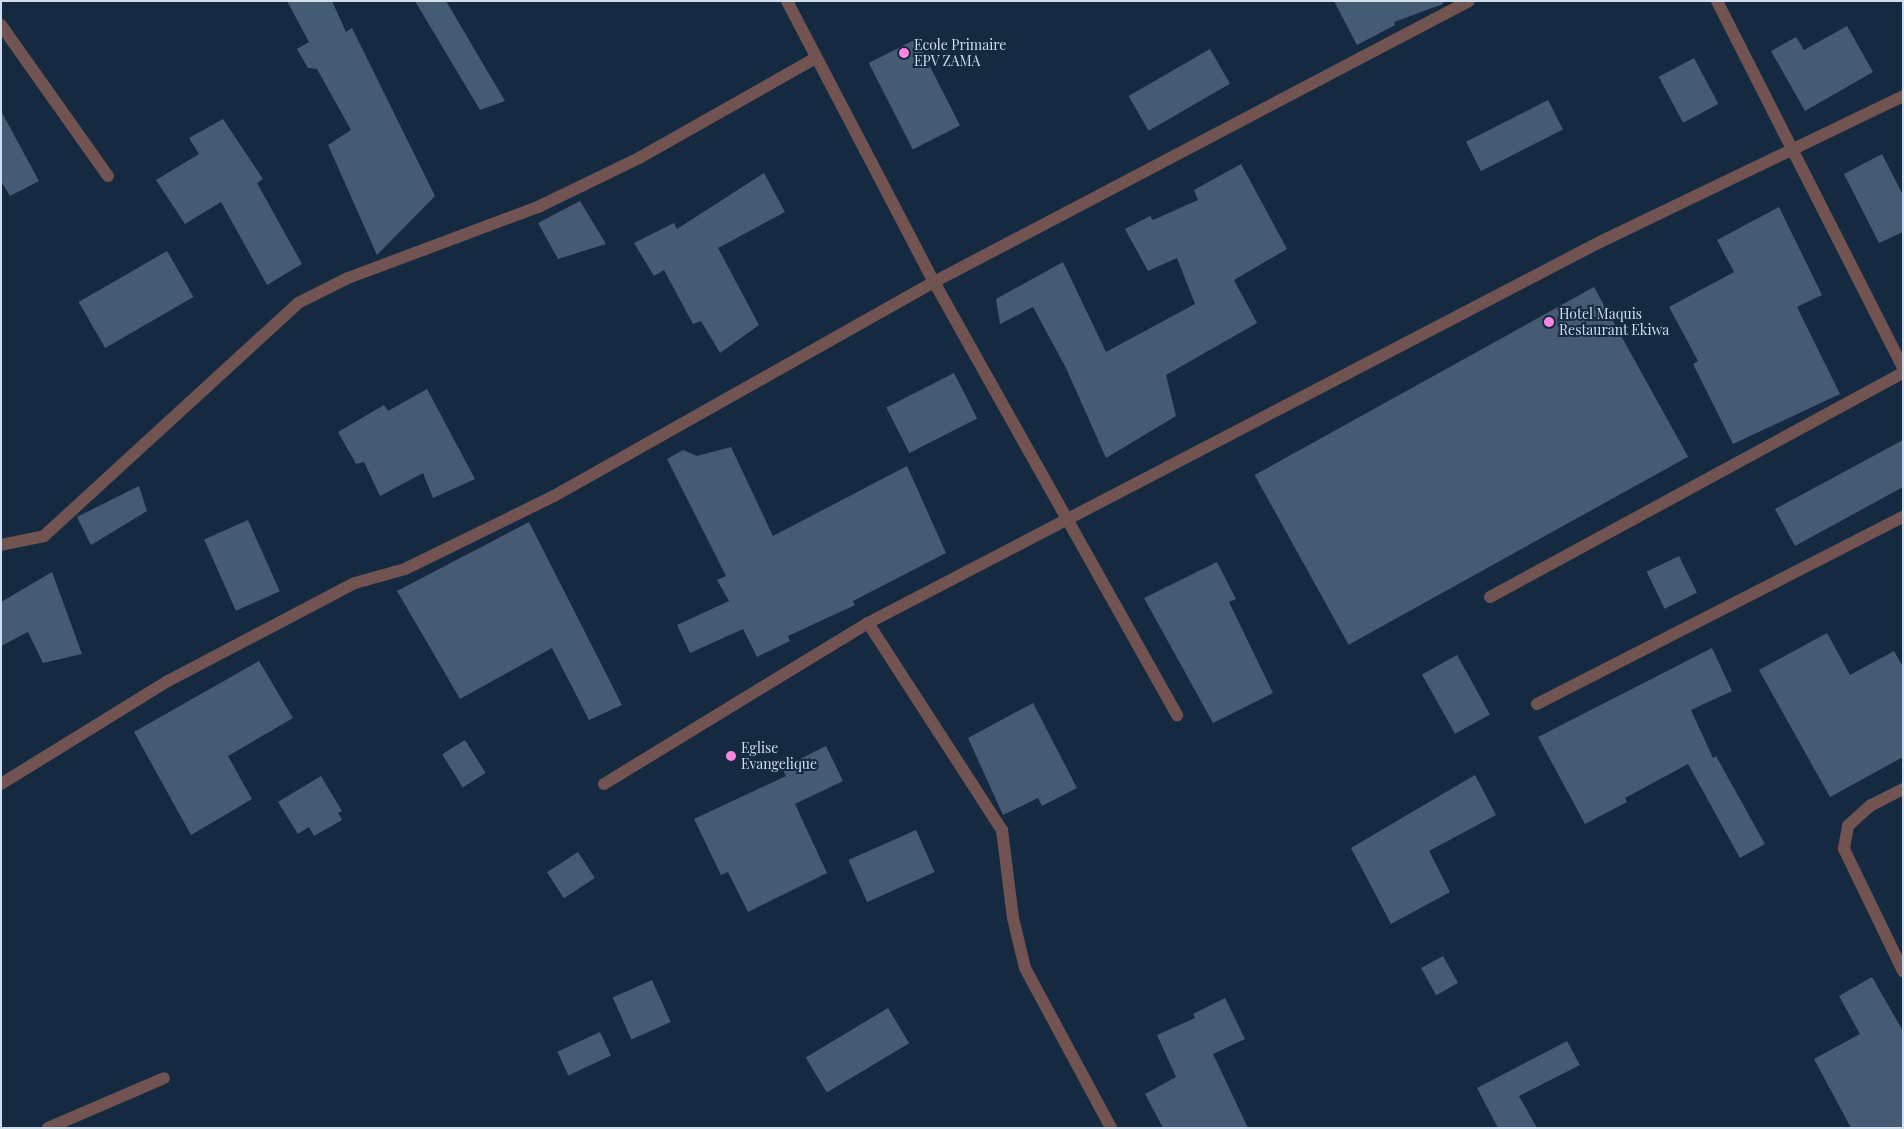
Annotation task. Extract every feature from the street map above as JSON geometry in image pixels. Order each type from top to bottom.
[{"type":"street","points":[[787,1],[934,282],[1177,715]]},
{"type":"street","points":[[1,784],[168,681],[355,583],[405,569],[554,496],[934,282],[1469,1]]},
{"type":"street","points":[[1717,1],[1794,148],[1903,368]]},
{"type":"street","points":[[1,25],[108,176]]},
{"type":"street","points":[[1,545],[44,536],[298,303],[348,278],[538,207],[639,158],[816,58]]},
{"type":"street","points":[[604,784],[868,622],[1600,242],[1903,96]]},
{"type":"street","points":[[1490,597],[1903,373]]},
{"type":"street","points":[[1537,704],[1903,517]]},
{"type":"street","points":[[868,622],[1002,830],[1014,926],[1025,968],[1110,1128]]},
{"type":"street","points":[[1903,789],[1871,804],[1848,826],[1844,849],[1903,971]]},
{"type":"street","points":[[48,1128],[164,1078]]},
{"type":"building","points":[[287,1],[332,1],[346,32],[352,28],[435,196],[377,255],[328,145],[351,130],[317,69],[308,68],[297,49],[309,42]]},
{"type":"building","points":[[415,1],[446,1],[505,101],[480,110]]},
{"type":"building","points":[[1334,1],[1443,1],[1443,4],[1394,22],[1395,25],[1357,45]]},
{"type":"building","points":[[1847,26],[1873,72],[1805,111],[1771,51],[1796,37],[1804,50]]},
{"type":"building","points":[[916,39],[960,125],[913,149],[869,63]]},
{"type":"building","points":[[1210,49],[1230,84],[1149,131],[1129,96]]},
{"type":"building","points":[[1694,58],[1718,104],[1683,123],[1659,77]]},
{"type":"building","points":[[1548,100],[1563,129],[1481,171],[1466,142]]},
{"type":"building","points":[[1,111],[39,181],[10,196],[1,181]]},
{"type":"building","points":[[223,119],[263,179],[257,183],[302,264],[267,285],[221,202],[185,224],[156,180],[199,154],[189,138]]},
{"type":"building","points":[[1882,154],[1903,195],[1903,232],[1879,243],[1844,174]]},
{"type":"building","points":[[1241,164],[1287,249],[1234,280],[1257,323],[1166,375],[1176,416],[1106,458],[1066,368],[1033,307],[1000,324],[996,299],[1063,262],[1106,352],[1195,304],[1177,258],[1148,271],[1125,229],[1150,216],[1153,220],[1198,200],[1194,190]]},
{"type":"building","points":[[764,173],[785,212],[718,248],[759,325],[720,353],[701,321],[693,324],[664,270],[654,276],[634,243],[674,223],[677,229]]},
{"type":"building","points":[[580,201],[606,244],[558,259],[538,223]]},
{"type":"building","points":[[1779,207],[1822,295],[1797,307],[1840,394],[1733,444],[1693,364],[1698,361],[1669,307],[1734,272],[1717,240]]},
{"type":"building","points":[[167,251],[194,297],[105,348],[79,302]]},
{"type":"building","points":[[1594,287],[1688,457],[1349,645],[1255,475]]},
{"type":"building","points":[[954,373],[977,418],[909,453],[886,408]]},
{"type":"building","points":[[427,389],[475,479],[433,498],[423,473],[380,496],[364,462],[356,464],[338,432],[384,405],[388,411]]},
{"type":"building","points":[[1903,440],[1903,487],[1795,546],[1775,509]]},
{"type":"building","points":[[731,447],[773,536],[907,466],[946,553],[853,601],[855,605],[788,636],[790,641],[757,657],[743,629],[690,653],[677,625],[729,601],[717,580],[726,576],[667,459],[683,450],[697,456]]},
{"type":"building","points":[[139,486],[147,511],[91,545],[77,517]]},
{"type":"building","points":[[248,520],[280,591],[236,611],[204,540]]},
{"type":"building","points":[[529,522],[622,705],[589,720],[552,648],[460,699],[397,591]]},
{"type":"building","points":[[1679,556],[1697,593],[1665,609],[1647,572]]},
{"type":"building","points":[[1217,562],[1236,599],[1229,602],[1273,693],[1213,723],[1144,598]]},
{"type":"building","points":[[52,572],[82,654],[43,663],[28,632],[1,646],[1,602]]},
{"type":"building","points":[[1827,633],[1850,675],[1894,651],[1903,667],[1903,757],[1830,797],[1759,670]]},
{"type":"building","points":[[1712,648],[1732,691],[1691,710],[1713,758],[1716,756],[1765,844],[1740,858],[1688,764],[1625,798],[1627,802],[1585,824],[1538,737]]},
{"type":"building","points":[[1457,655],[1490,714],[1455,734],[1422,674]]},
{"type":"building","points":[[259,661],[293,718],[228,756],[252,799],[191,835],[134,732]]},
{"type":"building","points":[[1033,703],[1077,788],[1042,806],[1038,798],[1003,815],[968,738]]},
{"type":"building","points":[[465,740],[486,773],[463,787],[442,754]]},
{"type":"building","points":[[826,746],[843,781],[795,804],[827,873],[748,912],[728,872],[721,875],[694,819],[786,776],[782,768]]},
{"type":"building","points":[[1475,775],[1496,815],[1429,851],[1450,892],[1391,924],[1351,848]]},
{"type":"building","points":[[321,776],[342,811],[338,813],[342,820],[314,836],[309,827],[298,834],[278,802]]},
{"type":"building","points":[[916,830],[935,872],[867,902],[848,860]]},
{"type":"building","points":[[578,852],[595,878],[564,898],[547,872]]},
{"type":"building","points":[[1443,956],[1458,983],[1436,995],[1421,968]]},
{"type":"building","points":[[1872,977],[1903,1031],[1903,1128],[1851,1128],[1814,1059],[1860,1034],[1839,996]]},
{"type":"building","points":[[652,980],[671,1022],[631,1040],[613,997]]},
{"type":"building","points":[[1225,998],[1245,1039],[1213,1054],[1248,1128],[1163,1128],[1145,1094],[1176,1077],[1157,1035],[1195,1018],[1193,1014]]},
{"type":"building","points":[[888,1008],[909,1043],[827,1093],[806,1057]]},
{"type":"building","points":[[600,1032],[611,1056],[568,1075],[557,1052]]},
{"type":"building","points":[[1567,1041],[1580,1065],[1519,1096],[1537,1128],[1498,1128],[1477,1088]]},
{"type":"place","name":"Ecole Primaire EPV ZAMA","points":[[904,53]]},
{"type":"place","name":"Hotel Maquis Restaurant Ekiwa","points":[[1549,322]]},
{"type":"place","name":"Eglise Evangelique","points":[[731,756]]}]
